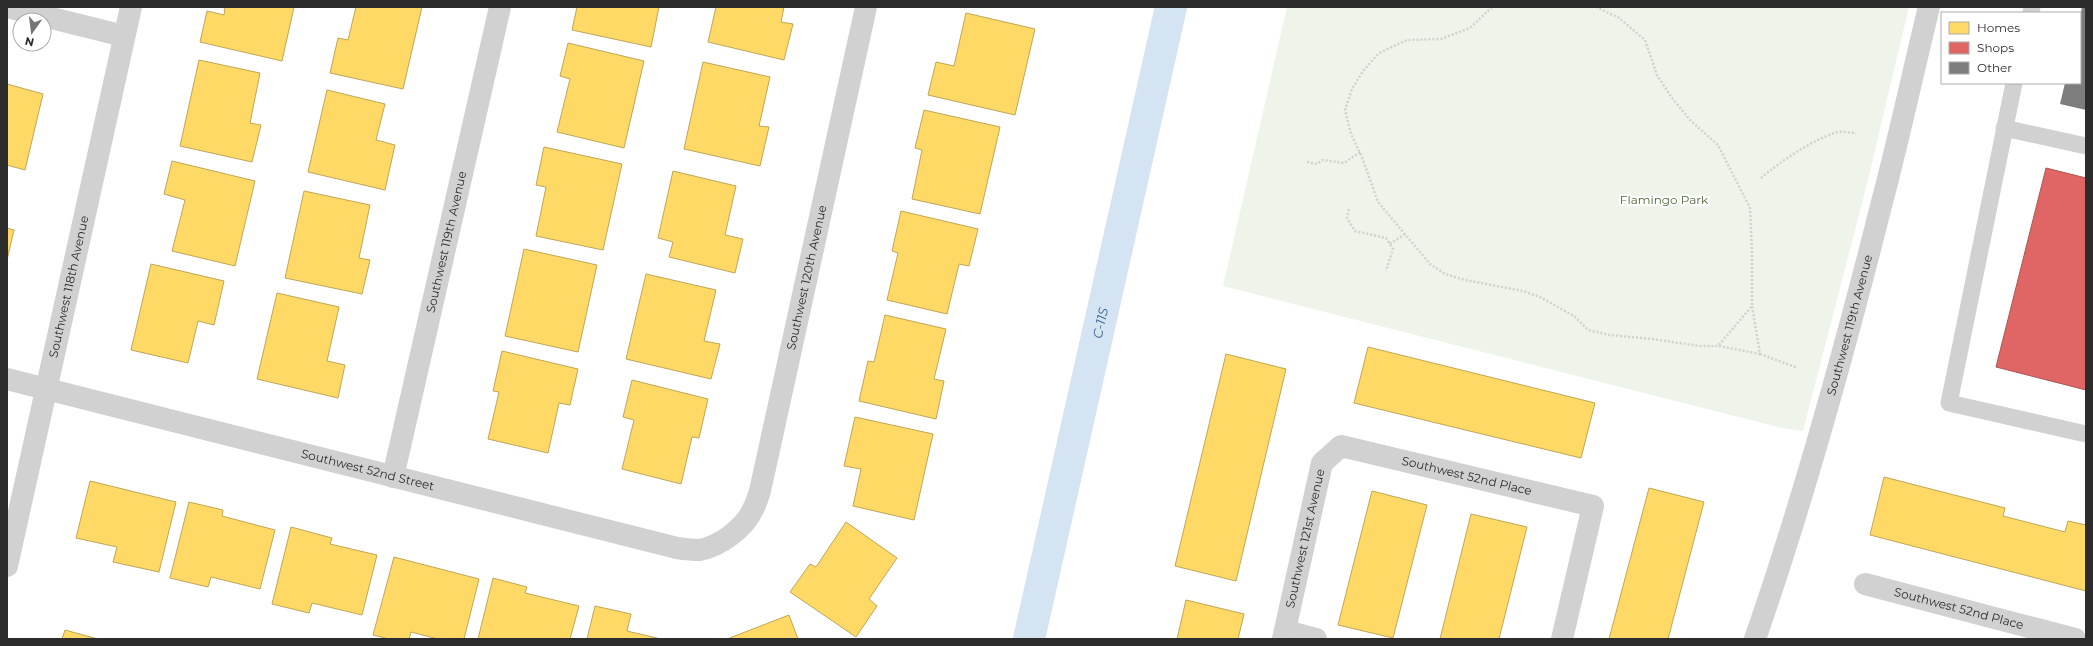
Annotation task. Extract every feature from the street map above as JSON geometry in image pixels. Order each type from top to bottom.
[{"type":"street","points":[[8,7],[124,36]]},
{"type":"street","name":"Southwest 118th Avenue","points":[[7,566],[131,7]]},
{"type":"street","name":"Southwest 119th Avenue","points":[[393,477],[500,7]]},
{"type":"street","name":"Southwest 120th Avenue","points":[[728,537],[753,511],[760,491],[866,7]]},
{"type":"street","name":"Southwest 119th Avenue","points":[[1755,639],[1805,486],[1835,382],[1883,201],[1930,7]]},
{"type":"street","name":"Southwest 52nd Street","points":[[7,379],[677,548],[698,550],[713,546],[728,537]]},
{"type":"street","name":"Southwest 52nd Place","points":[[1341,446],[1593,506],[1562,639]]},
{"type":"street","name":"Southwest 121st Avenue","points":[[1284,635],[1322,463],[1341,446]]},
{"type":"street","name":"Southwest 52nd Place","points":[[1865,584],[2075,639]]},
{"type":"street","points":[[1284,635],[1316,639]]},
{"type":"lane","points":[[2014,84],[1949,403],[2086,434]]},
{"type":"lane","points":[[2004,128],[2086,146]]},
{"type":"path","points":[[1492,7],[1470,28],[1441,39],[1407,40],[1379,53],[1363,71],[1352,89],[1345,110],[1351,134],[1360,152],[1378,202],[1430,264],[1445,274],[1465,280],[1523,291],[1540,297],[1574,316],[1588,330],[1610,335],[1700,346],[1718,346],[1760,354],[1798,368]]},
{"type":"path","points":[[1596,7],[1619,18],[1645,40],[1657,75],[1672,98],[1691,121],[1718,145],[1750,208],[1752,306],[1760,354]]},
{"type":"path","points":[[1761,178],[1778,164],[1802,149],[1839,132],[1856,133]]},
{"type":"path","points":[[1307,162],[1317,164],[1323,160],[1344,164],[1360,152]]},
{"type":"path","points":[[1349,208],[1347,218],[1355,231],[1386,238],[1393,249],[1386,272]]},
{"type":"path","points":[[1390,244],[1405,234]]},
{"type":"path","points":[[1718,346],[1752,306]]},
{"type":"green space","name":"Flamingo Park","points":[[1287,7],[1909,7],[1868,180],[1803,431],[1782,428],[1223,286]]},
{"type":"building: Homes","points":[[225,7],[294,7],[282,61],[200,42],[207,11],[224,15]]},
{"type":"building: Homes","points":[[356,7],[422,7],[403,89],[330,73],[338,38],[348,40]]},
{"type":"building: Homes","points":[[577,7],[659,7],[651,47],[572,30]]},
{"type":"building: Homes","points":[[716,7],[784,7],[781,22],[793,24],[784,60],[708,42]]},
{"type":"building: Homes","points":[[966,13],[1035,29],[1015,115],[928,95],[936,62],[954,66]]},
{"type":"building: Homes","points":[[568,43],[644,61],[624,148],[557,132],[570,79],[560,76]]},
{"type":"building: Homes","points":[[199,60],[260,73],[250,123],[261,125],[252,162],[180,146]]},
{"type":"building: Homes","points":[[703,62],[770,77],[759,126],[769,127],[760,166],[684,149]]},
{"type":"building: Homes","points":[[7,84],[43,94],[25,170],[7,165]]},
{"type":"building: Homes","points":[[327,90],[385,104],[376,140],[395,145],[385,190],[308,172]]},
{"type":"building: Homes","points":[[924,110],[1000,127],[980,214],[912,199],[922,150],[915,148]]},
{"type":"building: Homes","points":[[544,147],[622,164],[603,250],[536,236],[546,187],[536,185]]},
{"type":"building: Homes","points":[[172,161],[255,181],[235,266],[172,251],[185,200],[164,194]]},
{"type":"building: Homes","points":[[673,171],[736,186],[725,235],[743,239],[735,273],[669,257],[673,242],[658,238]]},
{"type":"building: Homes","points":[[304,191],[370,205],[359,258],[370,260],[362,294],[285,278]]},
{"type":"building: Homes","points":[[901,211],[978,229],[969,266],[959,264],[947,314],[887,300],[898,253],[892,251]]},
{"type":"building: Homes","points":[[7,228],[14,230],[7,260]]},
{"type":"building: Homes","points":[[524,249],[597,265],[578,352],[505,336]]},
{"type":"building: Homes","points":[[151,264],[224,281],[214,325],[198,321],[188,363],[131,350]]},
{"type":"building: Homes","points":[[646,274],[716,290],[704,341],[720,344],[711,379],[626,359]]},
{"type":"building: Homes","points":[[277,293],[339,307],[327,361],[345,365],[338,398],[257,379]]},
{"type":"building: Homes","points":[[885,315],[946,329],[934,379],[944,381],[936,419],[859,401],[868,361],[874,362]]},
{"type":"building: Homes","points":[[1368,347],[1595,403],[1581,458],[1354,403]]},
{"type":"building: Homes","points":[[502,351],[578,369],[570,405],[559,403],[548,453],[488,439],[499,392],[493,391]]},
{"type":"building: Homes","points":[[1226,354],[1286,369],[1236,581],[1175,566]]},
{"type":"building: Homes","points":[[632,380],[708,399],[699,438],[692,437],[681,484],[622,469],[634,420],[623,417]]},
{"type":"building: Homes","points":[[855,417],[933,434],[914,520],[853,506],[861,469],[844,466]]},
{"type":"building: Homes","points":[[1884,477],[2005,508],[2003,516],[2065,532],[2068,521],[2086,525],[2086,591],[1870,535]]},
{"type":"building: Homes","points":[[90,481],[176,502],[159,572],[113,562],[117,547],[76,538]]},
{"type":"building: Homes","points":[[1649,488],[1704,502],[1668,639],[1609,639]]},
{"type":"building: Homes","points":[[1372,491],[1427,505],[1393,638],[1338,625]]},
{"type":"building: Homes","points":[[189,502],[223,510],[222,516],[275,530],[260,589],[211,577],[208,587],[170,578]]},
{"type":"building: Homes","points":[[1471,514],[1527,527],[1499,639],[1440,639]]},
{"type":"building: Homes","points":[[846,522],[897,558],[869,599],[877,606],[856,637],[790,592],[810,564],[816,567]]},
{"type":"building: Homes","points":[[291,527],[332,538],[330,544],[377,555],[362,615],[312,603],[309,613],[272,604]]},
{"type":"building: Homes","points":[[394,557],[479,579],[464,639],[438,639],[411,632],[409,639],[389,639],[373,635]]},
{"type":"building: Homes","points":[[493,578],[527,587],[525,593],[579,606],[570,639],[478,639]]},
{"type":"building: Homes","points":[[1186,600],[1244,614],[1238,639],[1177,639]]},
{"type":"building: Homes","points":[[595,606],[631,614],[627,631],[661,639],[587,639]]},
{"type":"building: Homes","points":[[789,615],[798,639],[727,639]]},
{"type":"building: Homes","points":[[65,630],[98,639],[62,639]]},
{"type":"building: Shops","points":[[2046,168],[2086,178],[2086,390],[1996,367]]},
{"type":"building: Other","points":[[2082,7],[2086,7],[2086,110],[2060,104],[2065,84],[2081,84]]},
{"type":"waterway","name":"C-11S","points":[[1029,639],[1171,7]]}]
